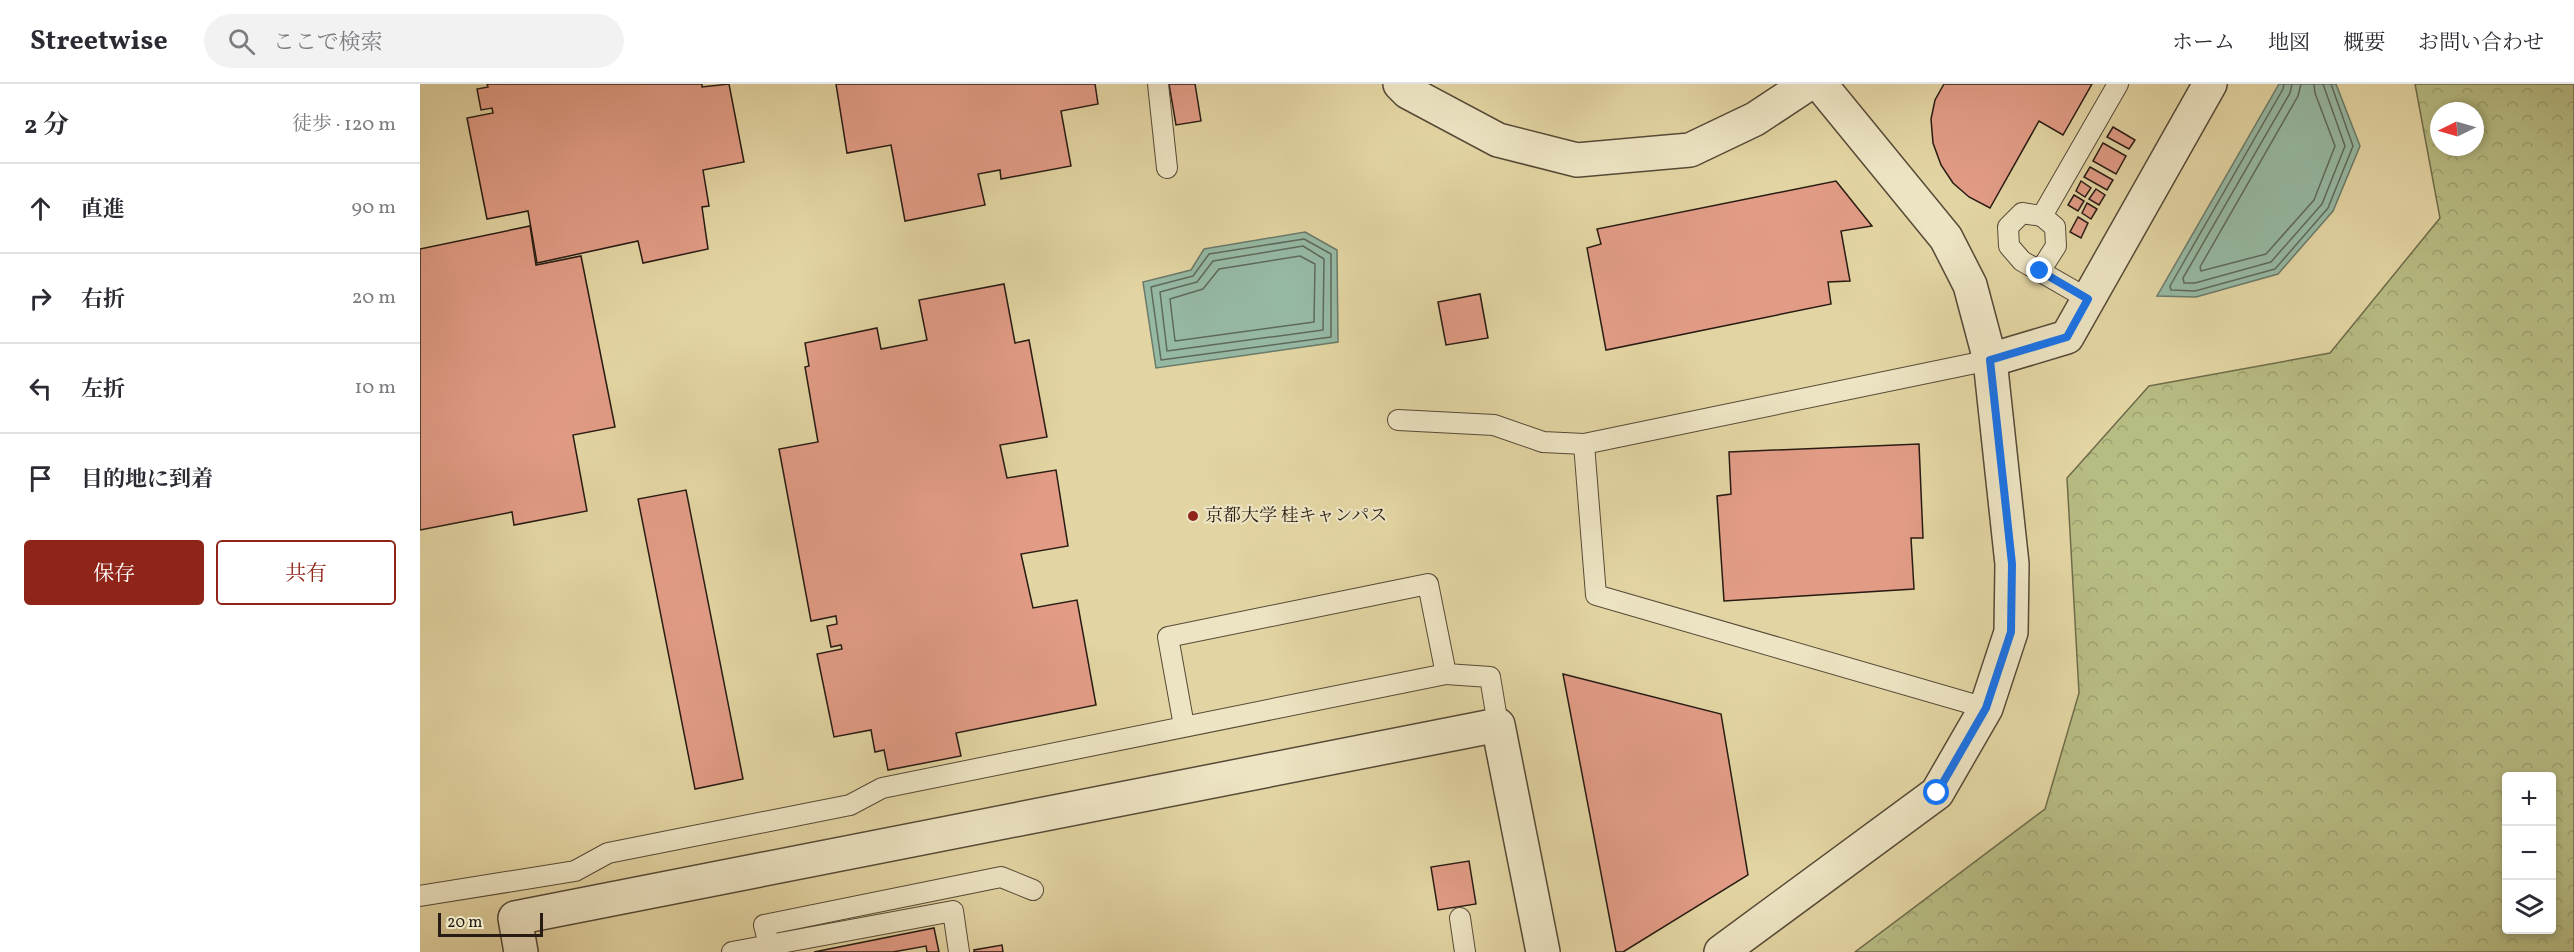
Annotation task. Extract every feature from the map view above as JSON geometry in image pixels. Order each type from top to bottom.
[{"type":"street","points":[[1400,84],[1408,92],[1498,140],[1577,160],[1690,150],[1755,118],[1808,84]]},
{"type":"street","points":[[1721,952],[1937,793],[1986,708],[2011,632],[2012,564],[1990,360],[1970,285],[1946,238],[1820,84]]},
{"type":"street","points":[[1990,360],[2067,337],[2210,84]]},
{"type":"street","points":[[521,952],[514,918],[1498,725],[1543,952]]},
{"type":"lane","points":[[1158,84],[1167,168]]},
{"type":"lane","points":[[2042,216],[2118,84]]},
{"type":"lane","points":[[2040,271],[2056,246],[2055,227],[2042,216],[2022,213],[2008,226],[2009,246],[2022,261],[2088,299]]},
{"type":"lane","points":[[1398,420],[1494,424],[1544,442],[1584,444],[1990,360]]},
{"type":"lane","points":[[1584,444],[1596,596],[1986,708]]},
{"type":"lane","points":[[1184,726],[1168,637],[1428,584],[1446,674]]},
{"type":"lane","points":[[420,896],[575,871],[608,853],[850,805],[882,788],[1446,674],[1490,678],[1498,725]]},
{"type":"lane","points":[[769,945],[764,925],[1001,877],[1033,890]]},
{"type":"lane","points":[[732,952],[953,911],[959,952]]},
{"type":"lane","points":[[1460,918],[1465,952]]},
{"type":"green space","points":[[2415,84],[2574,84],[2574,952],[1855,952],[2045,809],[2079,693],[2067,478],[2149,386],[2330,353],[2440,218]]},
{"type":"water","points":[[2279,84],[2336,84],[2360,146],[2333,211],[2278,274],[2196,297],[2157,296]]},
{"type":"water","points":[[1305,232],[1337,250],[1338,342],[1156,368],[1143,282],[1191,270],[1204,249]]},
{"type":"building","points":[[487,84],[702,84],[702,87],[729,84],[744,162],[703,170],[709,206],[702,207],[708,249],[643,263],[638,241],[537,263],[528,211],[487,219],[467,118],[493,113],[492,108],[481,110],[477,89],[488,87]]},
{"type":"building","points":[[836,84],[1095,84],[1098,104],[1061,111],[1071,166],[1001,179],[1000,170],[978,174],[985,205],[905,221],[891,145],[847,153]]},
{"type":"building","points":[[1169,84],[1195,84],[1201,121],[1176,125]]},
{"type":"building","points":[[1944,84],[2092,84],[2063,135],[2039,121],[1990,208],[1969,197],[1953,183],[1941,165],[1933,143],[1931,119],[1935,100]]},
{"type":"building","points":[[2113,127],[2135,140],[2129,149],[2107,137]]},
{"type":"building","points":[[2103,143],[2126,156],[2116,174],[2093,161]]},
{"type":"building","points":[[2090,167],[2113,180],[2107,190],[2084,177]]},
{"type":"building","points":[[1836,181],[1872,226],[1841,231],[1850,281],[1828,282],[1831,304],[1606,350],[1587,248],[1601,244],[1597,229]]},
{"type":"building","points":[[2081,181],[2091,188],[2085,197],[2076,191]]},
{"type":"building","points":[[2096,189],[2105,195],[2099,205],[2089,199]]},
{"type":"building","points":[[2074,195],[2084,201],[2078,211],[2068,205]]},
{"type":"building","points":[[2087,203],[2097,209],[2091,219],[2082,213]]},
{"type":"building","points":[[2078,217],[2088,223],[2081,238],[2070,232]]},
{"type":"building","points":[[530,226],[536,265],[581,256],[615,427],[573,435],[587,511],[514,525],[512,512],[420,530],[420,249]]},
{"type":"building","points":[[1004,284],[1015,343],[1029,340],[1047,437],[1000,445],[1007,478],[1056,470],[1068,546],[1021,554],[1033,608],[1077,600],[1096,705],[956,733],[961,756],[888,770],[884,750],[875,752],[871,730],[834,737],[817,654],[842,649],[841,645],[831,647],[827,626],[837,624],[836,616],[811,621],[779,449],[818,442],[805,367],[809,366],[805,343],[877,328],[881,349],[927,340],[919,300]]},
{"type":"building","points":[[1480,294],[1488,338],[1446,345],[1438,302]]},
{"type":"building","points":[[1919,444],[1923,538],[1911,538],[1914,589],[1724,601],[1717,496],[1731,494],[1729,452]]},
{"type":"building","points":[[686,490],[743,779],[695,789],[638,499]]},
{"type":"building","points":[[1563,674],[1721,714],[1748,875],[1623,952],[1616,952]]},
{"type":"building","points":[[1469,861],[1476,904],[1438,910],[1431,867]]},
{"type":"building","points":[[934,928],[939,952],[927,952],[926,946],[893,952],[814,952]]},
{"type":"building","points":[[1002,945],[1003,952],[974,952],[974,950]]},
{"type":"place","name":"京都大学 桂キャンパス","points":[[1193,516]]},
{"type":"route","points":[[1937,793],[1986,708],[2011,632],[2012,564],[1990,360],[2067,337],[2088,299],[2040,271]]}]
